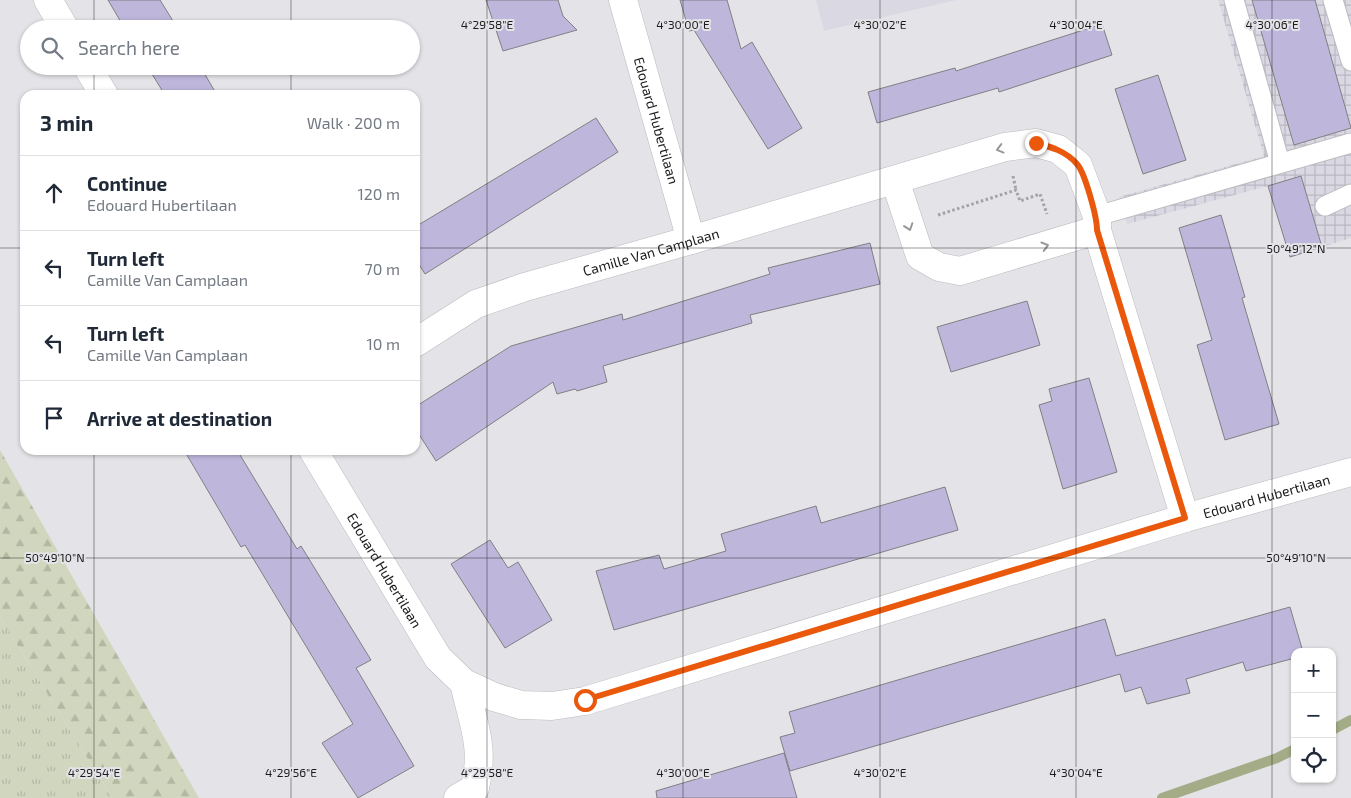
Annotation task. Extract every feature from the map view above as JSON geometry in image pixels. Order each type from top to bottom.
[{"type":"street","points":[[48,0],[60,20]]},
{"type":"street","name":"Edouard Hubertilaan","points":[[623,0],[691,240]]},
{"type":"street","points":[[92,75],[101,90]]},
{"type":"street","name":"Camille Van Camplaan","points":[[420,340],[476,304],[525,287],[1006,147],[1036,143],[1058,149],[1078,164],[1185,518]]},
{"type":"street","points":[[895,180],[920,256],[939,267],[960,270],[1056,243],[1097,223]]},
{"type":"street","name":"Edouard Hubertilaan","points":[[316,455],[438,658],[464,683],[494,697],[521,705],[552,706],[585,700],[1185,518],[1351,472]]},
{"type":"street","points":[[458,798],[475,788],[479,770],[480,749],[464,683]]},
{"type":"lane","points":[[1234,0],[1280,163]]},
{"type":"lane","points":[[1333,0],[1351,61]]},
{"type":"lane","points":[[1097,223],[1280,163],[1351,143]]},
{"type":"lane","points":[[1324,206],[1351,194]]},
{"type":"path","points":[[908,224],[1016,190],[1020,201],[1040,194],[1056,243]]},
{"type":"shaded area","points":[[816,0],[956,0],[824,31]]},
{"type":"shaded area","points":[[1218,0],[1351,0],[1351,238],[1290,257],[1268,186],[1127,224],[1119,197],[1264,156]]},
{"type":"green space","points":[[0,450],[199,798],[112,798],[0,617]]},
{"type":"green space","points":[[0,617],[112,798],[0,798]]},
{"type":"building","points":[[108,0],[160,0],[172,20],[120,20]]},
{"type":"building","points":[[486,0],[558,0],[563,16],[577,30],[503,51]]},
{"type":"building","points":[[680,0],[727,0],[741,49],[752,42],[802,128],[768,149],[694,30],[689,31]]},
{"type":"building","points":[[1252,0],[1315,0],[1351,128],[1294,145]]},
{"type":"building","points":[[1102,24],[1112,55],[999,92],[998,88],[877,123],[868,92],[955,68],[956,71]]},
{"type":"building","points":[[153,75],[205,75],[214,90],[162,90]]},
{"type":"building","points":[[1158,75],[1186,160],[1143,174],[1115,89]]},
{"type":"building","points":[[596,118],[618,152],[425,274],[420,266],[420,224]]},
{"type":"building","points":[[1301,176],[1322,247],[1290,257],[1268,186]]},
{"type":"building","points":[[1221,215],[1245,297],[1242,298],[1279,424],[1225,440],[1197,345],[1212,340],[1179,228]]},
{"type":"building","points":[[870,243],[880,284],[750,315],[752,323],[603,366],[607,382],[577,391],[575,389],[557,394],[553,382],[436,461],[420,436],[420,404],[511,346],[622,314],[623,320],[770,274],[768,268]]},
{"type":"building","points":[[1027,301],[1040,345],[951,372],[937,327]]},
{"type":"building","points":[[1089,378],[1117,472],[1063,489],[1039,405],[1052,401],[1049,389]]},
{"type":"building","points":[[187,455],[240,455],[297,549],[301,546],[371,660],[356,668],[414,766],[358,798],[322,743],[353,724],[245,545],[241,547]]},
{"type":"building","points":[[945,487],[958,530],[614,630],[596,571],[659,555],[664,569],[726,551],[721,534],[816,506],[821,523]]},
{"type":"building","points":[[490,540],[508,568],[518,562],[552,620],[505,648],[451,564]]},
{"type":"building","points":[[1290,607],[1302,648],[1291,648],[1291,659],[1246,671],[1243,662],[1186,679],[1190,693],[1147,704],[1141,687],[1125,692],[1120,674],[790,771],[780,737],[795,733],[789,712],[1105,619],[1116,656]]},
{"type":"building","points":[[784,753],[797,798],[657,798],[656,791]]},
{"type":"waterway","points":[[1336,728],[1351,720]]},
{"type":"waterway","points":[[1162,798],[1277,758],[1291,751]]},
{"type":"route","points":[[585,700],[1185,518],[1097,230],[1097,216],[1078,164],[1058,149],[1036,143]]}]
